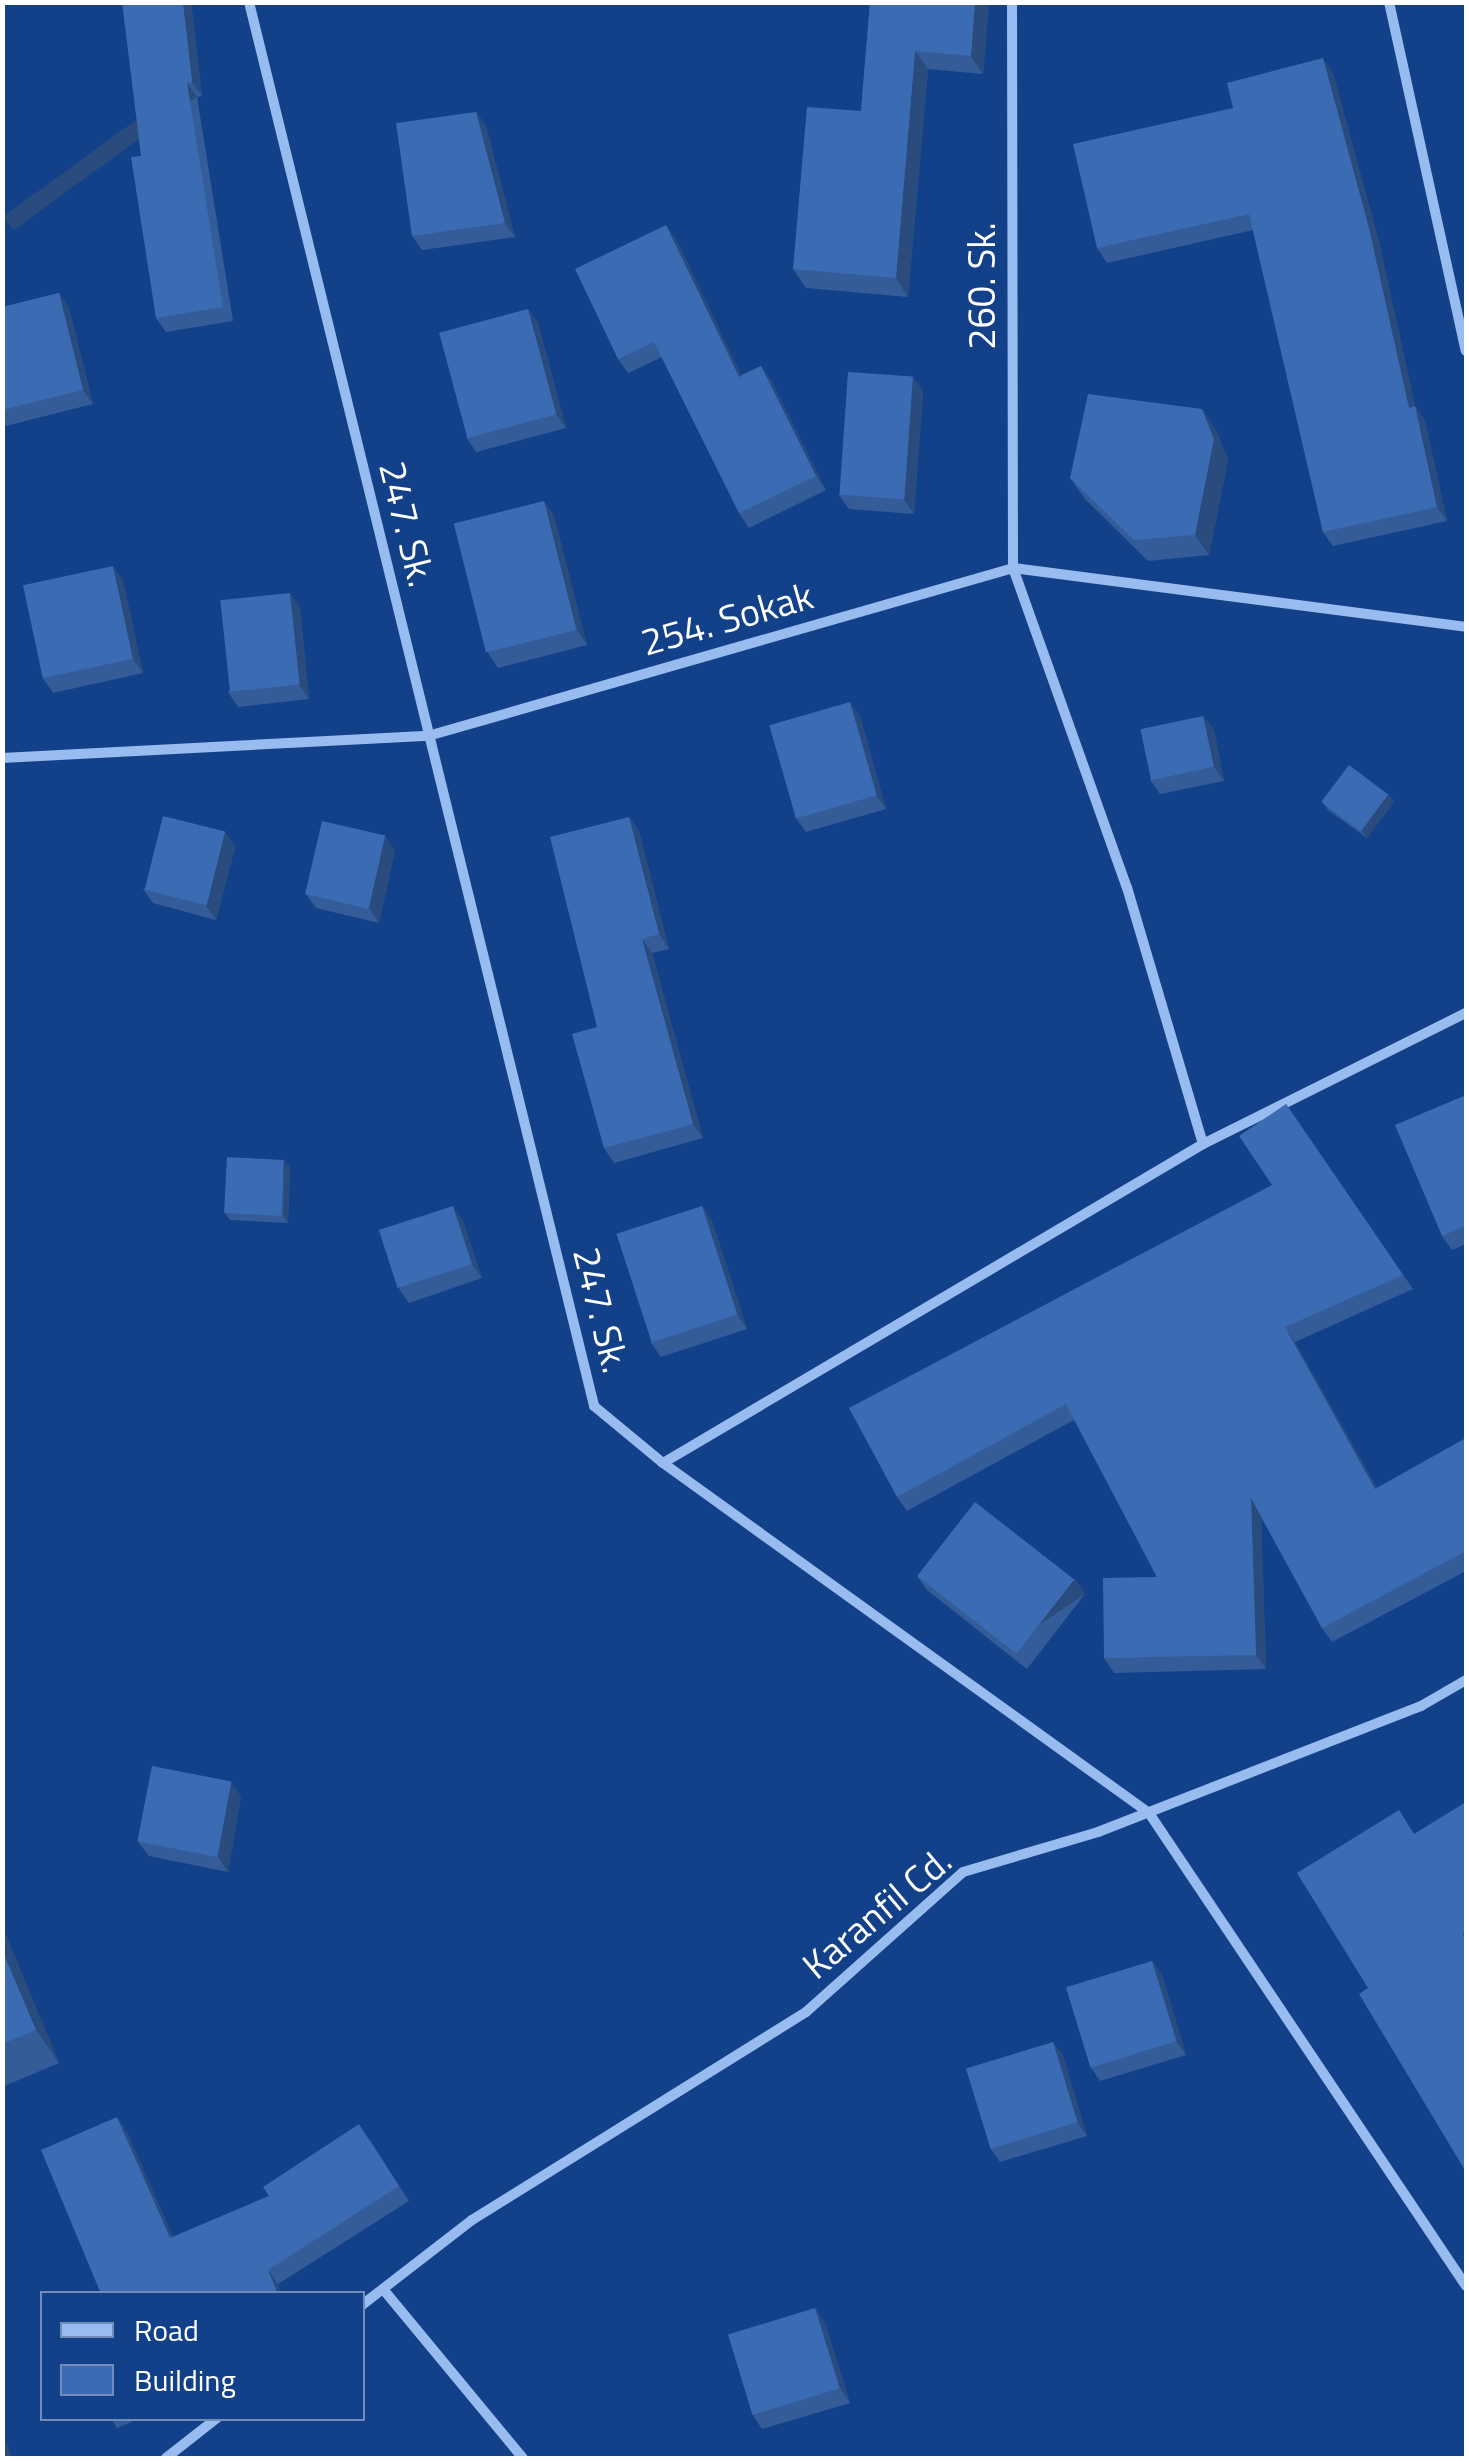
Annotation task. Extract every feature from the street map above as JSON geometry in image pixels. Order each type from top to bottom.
[{"type":"street","name":"247. Sk.","points":[[249,2],[594,1406],[664,1463],[1149,1813]]},
{"type":"street","name":"260. Sk.","points":[[1012,2],[1013,568]]},
{"type":"street","points":[[1389,2],[1466,351]]},
{"type":"street","name":"254. Sokak","points":[[2,758],[428,736],[1013,568],[1466,628]]},
{"type":"street","points":[[1013,568],[1127,888],[1202,1144]]},
{"type":"street","points":[[664,1463],[1202,1144],[1466,1013]]},
{"type":"street","name":"Karanfil Cd.","points":[[365,2303],[472,2220],[806,2012],[964,1872],[1149,1813],[1421,1706],[1466,1680]]},
{"type":"street","points":[[1149,1813],[1466,2286]]},
{"type":"street","points":[[383,2289],[522,2458]]},
{"type":"street","points":[[166,2458],[213,2421]]},
{"type":"building","points":[[122,2],[183,2],[192,82],[187,83],[223,307],[156,318],[131,157],[141,156]]},
{"type":"building","points":[[870,2],[975,2],[971,56],[915,51],[896,278],[793,269],[807,107],[861,111]]},
{"type":"building","points":[[1323,58],[1369,228],[1409,408],[1415,406],[1437,507],[1323,532],[1249,214],[1097,248],[1073,144],[1233,108],[1227,83]]},
{"type":"building","points":[[476,112],[505,223],[412,236],[396,123]]},
{"type":"building","points":[[666,225],[739,377],[761,366],[816,476],[739,513],[654,342],[618,359],[575,269]]},
{"type":"building","points":[[59,293],[83,390],[2,410],[2,307]]},
{"type":"building","points":[[528,309],[556,414],[467,438],[439,333]]},
{"type":"building","points":[[848,372],[913,377],[904,499],[839,495]]},
{"type":"building","points":[[1088,394],[1202,409],[1214,439],[1195,535],[1134,540],[1070,478]]},
{"type":"building","points":[[544,501],[576,630],[486,653],[454,523]]},
{"type":"building","points":[[113,566],[133,659],[43,678],[23,585]]},
{"type":"building","points":[[290,593],[300,684],[230,692],[220,600]]},
{"type":"building","points":[[850,702],[877,795],[796,818],[769,725]]},
{"type":"building","points":[[1203,716],[1214,767],[1151,780],[1140,729]]},
{"type":"building","points":[[1349,765],[1388,794],[1360,831],[1321,802]]},
{"type":"building","points":[[163,816],[225,831],[207,905],[145,890]]},
{"type":"building","points":[[629,817],[659,934],[642,939],[693,1124],[604,1148],[572,1034],[597,1027],[550,837]]},
{"type":"building","points":[[322,821],[385,836],[368,909],[305,894]]},
{"type":"building","points":[[1466,1095],[1466,1226],[1442,1236],[1395,1125]]},
{"type":"building","points":[[1286,1104],[1403,1275],[1285,1327],[1375,1489],[1466,1438],[1466,1551],[1322,1628],[1251,1498],[1256,1655],[1104,1658],[1103,1578],[1157,1577],[1066,1404],[897,1497],[849,1408],[1272,1185],[1239,1136]]},
{"type":"building","points":[[227,1157],[284,1160],[281,1216],[224,1213]]},
{"type":"building","points":[[453,1206],[472,1264],[398,1288],[379,1230]]},
{"type":"building","points":[[702,1206],[737,1314],[652,1342],[616,1234]]},
{"type":"building","points":[[975,1502],[1074,1580],[1016,1654],[917,1576]]},
{"type":"building","points":[[152,1766],[232,1781],[217,1857],[137,1842]]},
{"type":"building","points":[[1466,1802],[1466,2172],[1359,1994],[1368,1988],[1297,1873],[1399,1810],[1414,1834]]},
{"type":"building","points":[[2,1950],[36,2030],[2,2044]]},
{"type":"building","points":[[1152,1961],[1177,2041],[1090,2068],[1066,1987]]},
{"type":"building","points":[[1053,2042],[1078,2122],[991,2149],[966,2069]]},
{"type":"building","points":[[117,2117],[170,2238],[269,2196],[263,2187],[359,2124],[399,2186],[268,2270],[277,2291],[100,2291],[41,2150]]},
{"type":"building","points":[[815,2308],[840,2388],[753,2415],[728,2335]]}]
